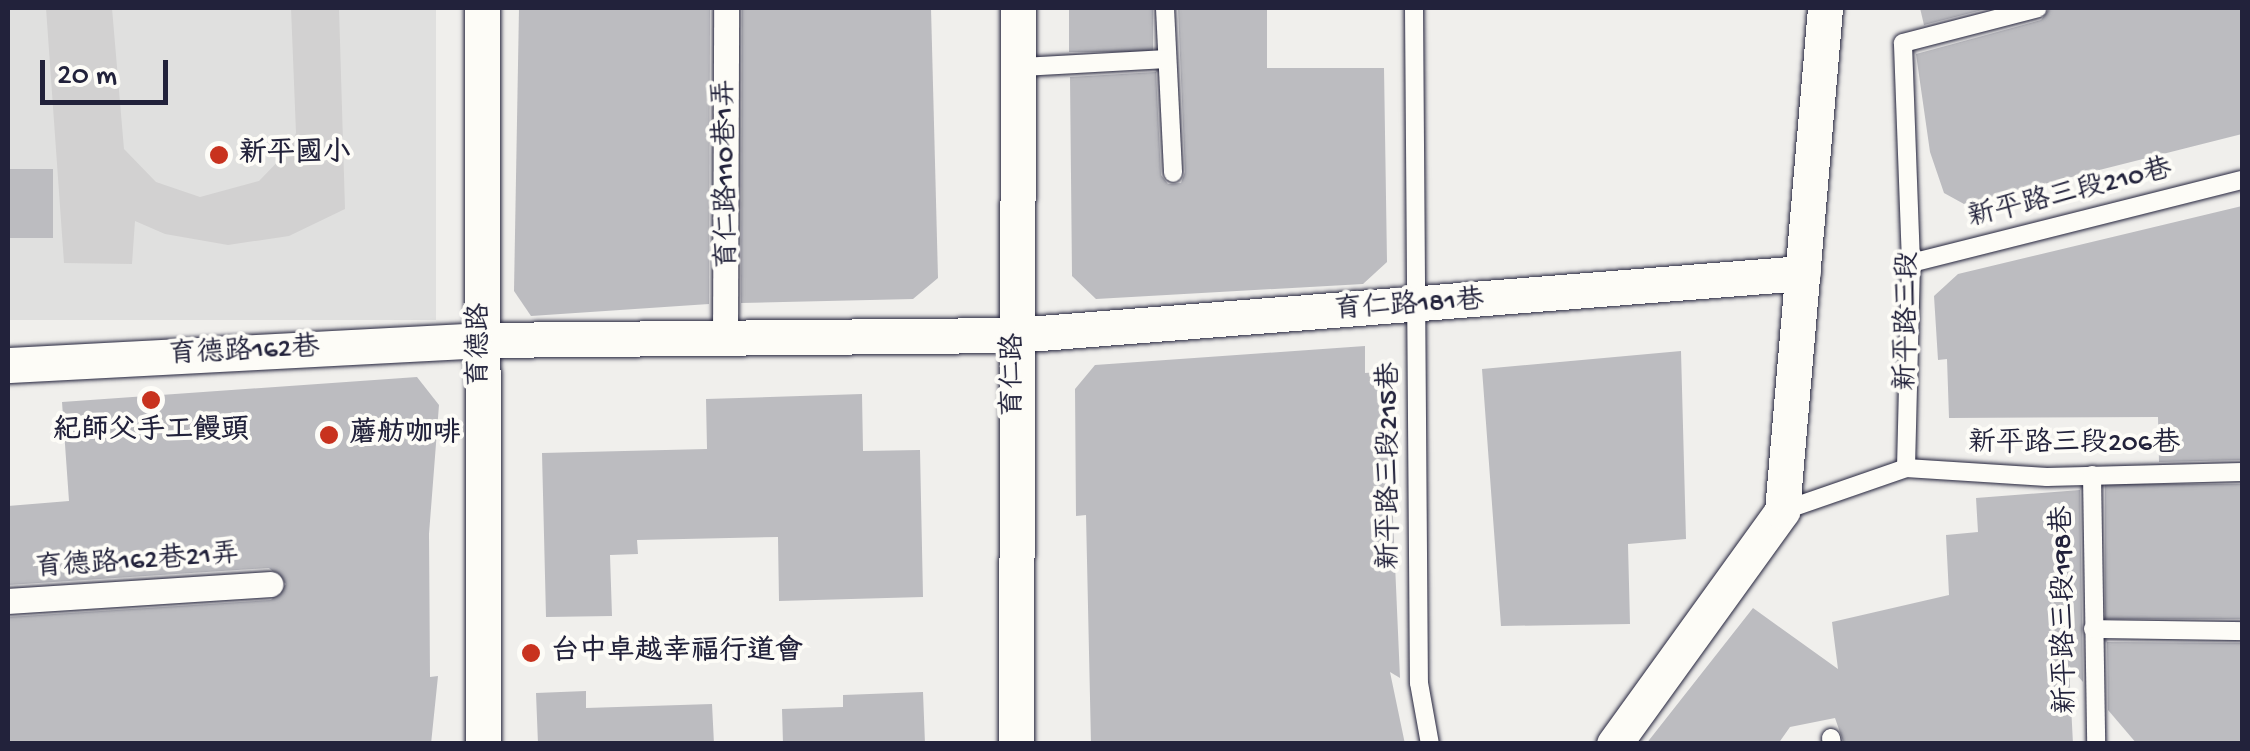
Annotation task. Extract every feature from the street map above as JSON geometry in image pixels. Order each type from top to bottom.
[{"type":"street","name":"育德路","points":[[482,8],[483,744]]},
{"type":"street","name":"育仁路110巷1弄","points":[[725,8],[725,341]]},
{"type":"street","name":"育仁路","points":[[1016,744],[1015,335],[1022,66],[1018,8]]},
{"type":"street","points":[[1614,744],[1782,511],[1825,8]]},
{"type":"street","name":"育仁路181巷","points":[[1015,335],[1418,308],[1802,273]]},
{"type":"street","points":[[481,340],[725,341],[1015,335]]},
{"type":"street","name":"育德路162巷","points":[[8,366],[481,340]]},
{"type":"street","name":"育德路162巷21弄","points":[[8,602],[270,584]]},
{"type":"lane","points":[[1165,8],[1174,173]]},
{"type":"lane","name":"新平路三段215巷","points":[[1414,8],[1419,683],[1430,744]]},
{"type":"lane","name":"新平路三段","points":[[1906,468],[1911,263],[1903,42],[2038,8]]},
{"type":"lane","points":[[1022,66],[1168,58]]},
{"type":"lane","name":"新平路三段210巷","points":[[1911,263],[2242,180]]},
{"type":"lane","points":[[1782,511],[1906,468]]},
{"type":"lane","name":"新平路三段206巷","points":[[1906,468],[2092,475],[2242,472]]},
{"type":"lane","name":"新平路三段198巷","points":[[2092,475],[2096,744]]},
{"type":"lane","points":[[2093,630],[2242,631]]},
{"type":"shaded area","name":"新平國小","points":[[8,8],[436,8],[436,320],[8,320]]},
{"type":"shaded area","points":[[46,8],[112,8],[124,149],[156,182],[200,197],[259,181],[288,151],[296,133],[291,8],[339,8],[345,209],[289,236],[228,245],[165,234],[135,221],[132,264],[64,263]]},
{"type":"building","points":[[519,8],[710,8],[709,304],[531,316],[514,291]]},
{"type":"building","points":[[742,8],[931,8],[938,278],[913,299],[741,303]]},
{"type":"building","points":[[1069,8],[1153,8],[1153,52],[1069,52]]},
{"type":"building","points":[[1178,8],[1267,8],[1267,68],[1384,68],[1387,262],[1363,284],[1096,299],[1072,276],[1070,77],[1156,72],[1161,175],[1168,184],[1181,183],[1185,172]]},
{"type":"building","points":[[1920,8],[1990,8],[1924,25]]},
{"type":"building","points":[[2050,8],[2242,8],[2242,134],[1964,204],[1944,193],[1930,152],[1916,54],[2041,20]]},
{"type":"building","points":[[8,169],[53,169],[53,238],[8,238]]},
{"type":"building","points":[[2242,206],[2242,460],[2159,462],[2158,417],[1949,418],[1947,359],[1938,360],[1934,296],[1958,274]]},
{"type":"building","points":[[1365,346],[1365,373],[1379,372],[1380,382],[1387,381],[1400,678],[1390,672],[1405,744],[1091,744],[1086,515],[1076,516],[1075,389],[1095,365]]},
{"type":"building","points":[[1681,351],[1686,539],[1628,544],[1630,624],[1501,626],[1482,369]]},
{"type":"building","points":[[417,377],[439,405],[429,534],[430,677],[438,676],[431,744],[8,744],[8,617],[271,600],[286,584],[269,568],[8,585],[8,506],[69,501],[62,402]]},
{"type":"building","points":[[862,394],[863,451],[920,450],[923,597],[779,601],[778,537],[637,540],[638,554],[610,555],[612,616],[546,617],[542,453],[707,449],[706,399]]},
{"type":"building","points":[[2105,484],[2242,484],[2242,619],[2105,619]]},
{"type":"building","points":[[2080,490],[2083,682],[2069,666],[2073,744],[1844,744],[1835,718],[1790,727],[1778,744],[1646,744],[1753,608],[1838,669],[1832,622],[1949,595],[1946,535],[1978,532],[1976,498]]},
{"type":"building","points":[[2107,642],[2242,643],[2242,744],[2137,744],[2108,710]]},
{"type":"building","points":[[586,691],[586,708],[712,704],[714,744],[538,744],[536,693]]},
{"type":"building","points":[[923,692],[925,744],[783,744],[782,709],[843,707],[843,695]]},
{"type":"place","name":"新平國小","points":[[219,155]]},
{"type":"place","name":"紀師父手工饅頭","points":[[151,400]]},
{"type":"place","name":"蘑舫咖啡","points":[[329,435]]},
{"type":"place","name":"台中卓越幸福行道會","points":[[531,653]]}]
